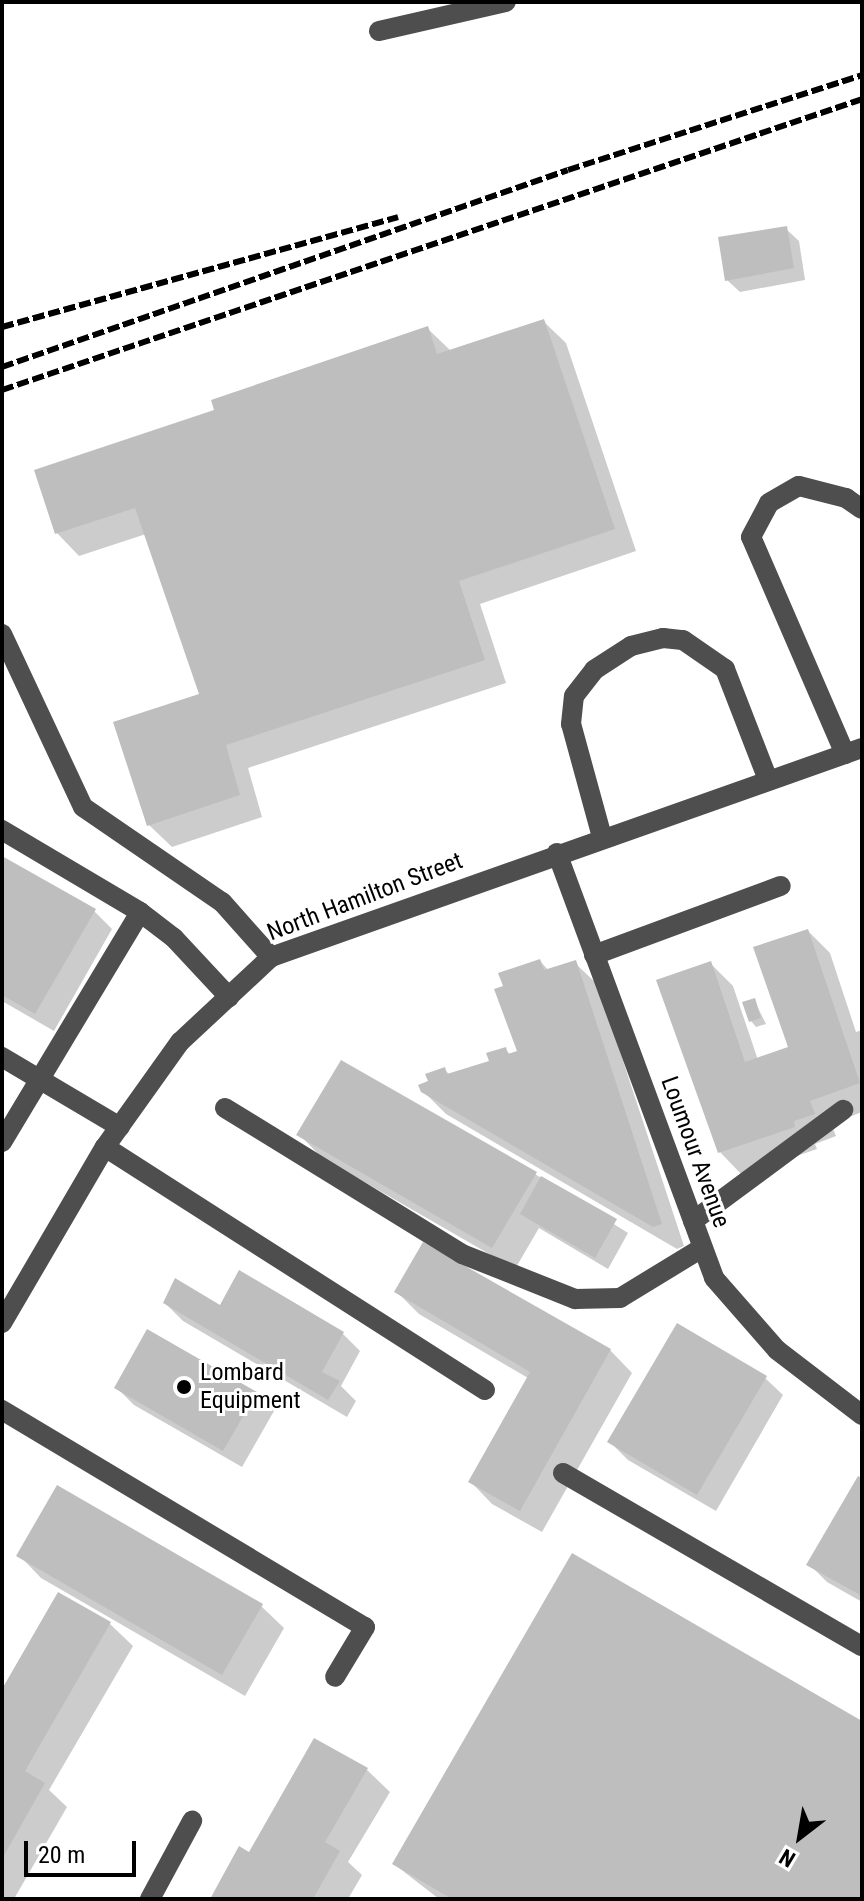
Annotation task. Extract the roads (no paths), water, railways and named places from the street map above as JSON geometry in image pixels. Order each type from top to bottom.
[{"type":"street","points":[[379,31],[506,2]]},
{"type":"street","points":[[853,751],[751,537],[769,503],[799,486],[824,490],[862,509]]},
{"type":"street","points":[[2,634],[83,807],[222,902],[271,957]]},
{"type":"street","points":[[602,837],[571,724],[574,696],[594,670],[631,646],[663,638],[683,640],[725,669],[768,780]]},
{"type":"street","name":"North Hamilton Street","points":[[2,1323],[105,1147],[180,1042],[271,957],[602,837],[853,751]]},
{"type":"street","points":[[2,830],[140,912],[174,938],[229,997]]},
{"type":"street","name":"Loumour Avenue","points":[[557,853],[714,1278],[741,1313],[777,1350],[862,1415]]},
{"type":"street","points":[[594,955],[781,886]]},
{"type":"street","points":[[2,1142],[140,912]]},
{"type":"street","points":[[2,1057],[120,1127]]},
{"type":"street","points":[[225,1108],[462,1254],[575,1299],[620,1298],[702,1248]]},
{"type":"street","points":[[693,1221],[843,1110]]},
{"type":"street","points":[[105,1147],[485,1390]]},
{"type":"street","points":[[2,1410],[365,1627],[335,1677]]},
{"type":"street","points":[[563,1473],[862,1646]]},
{"type":"street","points":[[150,1899],[192,1821]]},
{"type":"railway","points":[[2,367],[568,170],[862,75]]},
{"type":"railway","points":[[2,390],[862,99]]},
{"type":"railway","points":[[2,327],[398,217]]},
{"type":"place","name":"Lombard Equipment","points":[[184,1387]]}]
